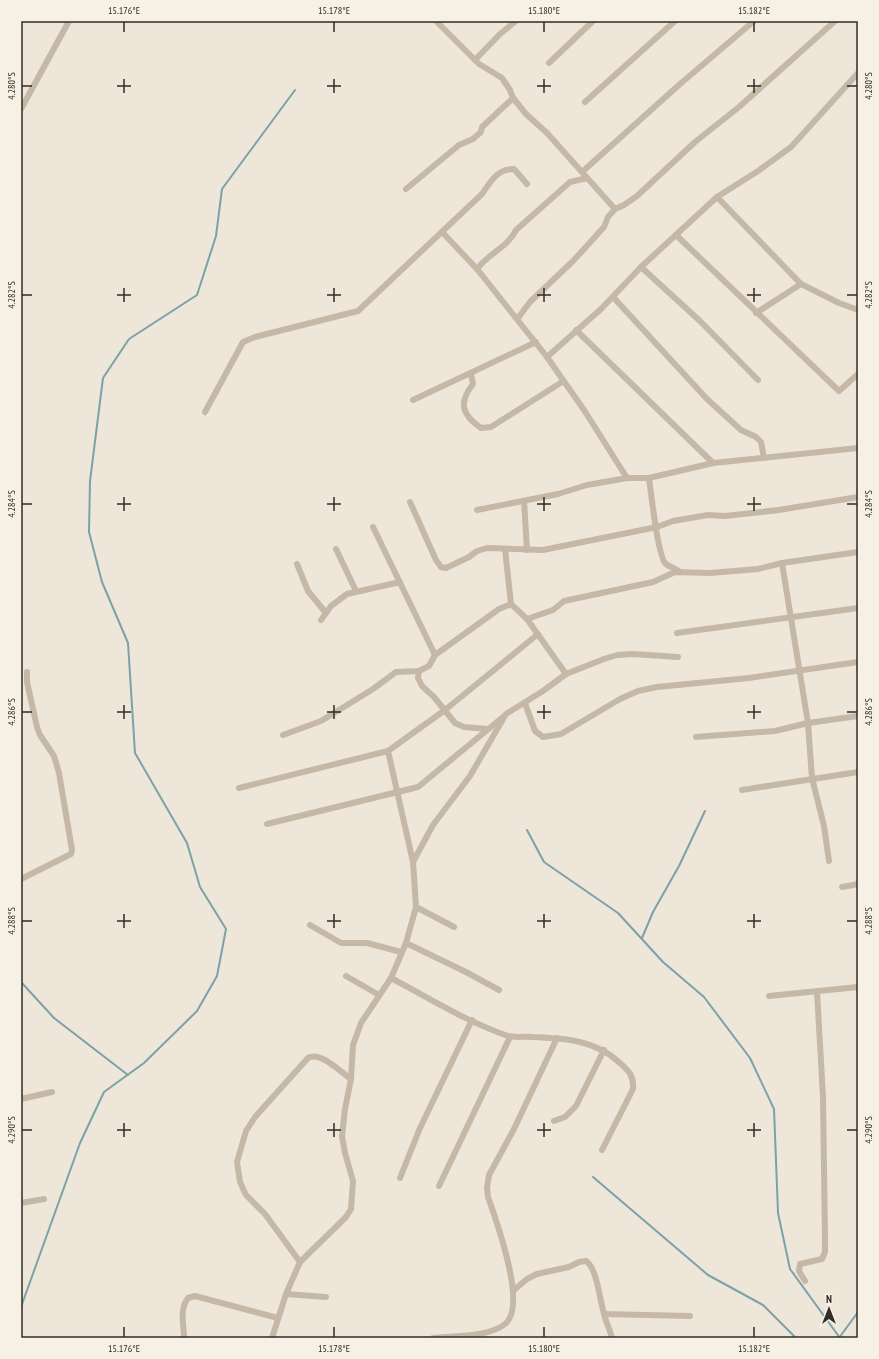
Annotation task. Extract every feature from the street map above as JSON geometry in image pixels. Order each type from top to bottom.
[{"type":"street","points":[[21,109],[69,21]]},
{"type":"street","points":[[474,60],[500,34],[516,21]]},
{"type":"street","points":[[580,21],[585,27]]},
{"type":"street","points":[[549,63],[592,21]]},
{"type":"street","points":[[586,102],[675,21]]},
{"type":"street","points":[[582,172],[680,84],[754,21]]},
{"type":"street","points":[[518,318],[530,302],[574,260],[604,227],[608,217],[615,209],[638,196],[694,142],[739,107],[835,21]]},
{"type":"street","points":[[438,22],[474,60],[502,78],[510,90],[513,98],[615,209]]},
{"type":"street","points":[[547,357],[601,309],[641,268],[717,197],[758,171],[791,147],[858,73]]},
{"type":"street","points":[[406,190],[459,145],[473,139],[481,132],[482,127],[513,98]]},
{"type":"street","points":[[205,412],[243,342],[255,337],[358,311],[482,194],[496,175],[505,169],[514,169],[527,184]]},
{"type":"street","points":[[476,268],[488,256],[506,244],[513,237],[516,230],[570,182],[587,178]]},
{"type":"street","points":[[717,197],[802,284],[839,303],[858,310]]},
{"type":"street","points":[[442,232],[476,268],[518,318],[547,357],[562,382],[584,410],[627,478]]},
{"type":"street","points":[[676,235],[839,391],[858,375]]},
{"type":"street","points":[[641,268],[700,321],[758,380]]},
{"type":"street","points":[[756,313],[802,284]]},
{"type":"street","points":[[612,297],[707,399],[741,430],[756,437],[761,442],[764,458]]},
{"type":"street","points":[[576,330],[713,463]]},
{"type":"street","points":[[412,400],[471,374],[536,342]]},
{"type":"street","points":[[542,350],[556,348]]},
{"type":"street","points":[[471,374],[473,384],[464,398],[463,409],[472,422],[481,428],[491,427],[562,382]]},
{"type":"street","points":[[477,510],[558,494],[574,488],[627,478],[649,478],[713,463],[858,448]]},
{"type":"street","points":[[649,478],[659,545],[666,564],[680,572]]},
{"type":"street","points":[[410,502],[440,567],[446,568],[469,558],[477,551],[487,548],[543,550],[657,526],[673,521],[708,515],[726,516],[765,512],[858,497]]},
{"type":"street","points":[[524,500],[527,550]]},
{"type":"street","points":[[373,526],[435,655]]},
{"type":"street","points":[[336,549],[356,591]]},
{"type":"street","points":[[505,549],[511,604],[527,619],[566,674]]},
{"type":"street","points":[[527,619],[553,610],[570,599],[653,582],[680,572],[699,573],[742,570],[858,552]]},
{"type":"street","points":[[782,563],[798,670],[808,723],[812,778],[824,826],[829,861]]},
{"type":"street","points":[[297,564],[308,591],[315,602],[326,613]]},
{"type":"street","points":[[321,620],[339,600],[356,591],[373,589],[400,582]]},
{"type":"street","points":[[283,735],[321,721],[373,690],[396,672],[419,671],[429,666],[435,655],[499,609],[511,604]]},
{"type":"street","points":[[677,633],[790,616],[858,608]]},
{"type":"street","points":[[239,788],[388,751],[445,710],[538,634]]},
{"type":"street","points":[[267,824],[409,791],[424,784],[506,714],[525,703],[566,674],[592,663],[617,655],[654,654],[678,657]]},
{"type":"street","points":[[525,703],[535,731],[543,737],[561,734],[620,699],[638,691],[657,687],[858,662]]},
{"type":"street","points":[[419,671],[419,682],[460,726],[487,729]]},
{"type":"street","points":[[21,879],[71,854],[72,850],[59,773],[54,756],[40,735],[37,727],[27,682],[28,672]]},
{"type":"street","points":[[413,862],[433,825],[470,776],[506,714]]},
{"type":"street","points":[[696,737],[775,731],[808,723],[858,716]]},
{"type":"street","points":[[272,1338],[286,1294],[300,1262],[346,1217],[351,1209],[353,1181],[342,1136],[345,1109],[351,1079],[355,1037],[360,1023],[391,978],[406,943],[416,907],[413,862],[388,751]]},
{"type":"street","points":[[742,790],[858,772]]},
{"type":"street","points":[[842,887],[858,884]]},
{"type":"street","points":[[416,907],[454,927]]},
{"type":"street","points":[[310,925],[341,943],[366,943],[401,952]]},
{"type":"street","points":[[406,943],[466,972],[498,990]]},
{"type":"street","points":[[346,976],[379,995]]},
{"type":"street","points":[[391,978],[472,1020],[510,1037],[557,1038],[591,1044],[604,1050],[630,1072],[634,1080],[632,1088],[602,1150]]},
{"type":"street","points":[[769,996],[858,987]]},
{"type":"street","points":[[805,1281],[799,1271],[800,1264],[822,1259],[825,1252],[823,1097],[817,991]]},
{"type":"street","points":[[400,1178],[420,1128],[472,1020]]},
{"type":"street","points":[[439,1186],[510,1037]]},
{"type":"street","points":[[433,1338],[484,1332],[506,1323],[512,1312],[514,1290],[508,1261],[488,1197],[489,1175],[514,1129],[557,1038]]},
{"type":"street","points":[[554,1121],[565,1118],[576,1106],[604,1050]]},
{"type":"street","points":[[300,1262],[265,1214],[246,1195],[238,1172],[239,1151],[246,1131],[255,1117],[311,1056],[319,1057],[351,1079]]},
{"type":"street","points":[[21,1100],[52,1092]]},
{"type":"street","points":[[21,1203],[44,1199]]},
{"type":"street","points":[[514,1290],[527,1279],[537,1274],[569,1267],[579,1262],[586,1261],[590,1264],[594,1272],[604,1314],[612,1338]]},
{"type":"street","points":[[286,1294],[326,1297]]},
{"type":"street","points":[[184,1338],[182,1318],[184,1303],[188,1298],[195,1296],[278,1318]]},
{"type":"street","points":[[604,1314],[690,1316]]},
{"type":"waterway","points":[[21,1307],[80,1143],[104,1092],[144,1063],[197,1011],[217,976],[226,929],[200,887],[187,843],[135,753],[128,643],[102,582],[89,532],[90,481],[103,378],[129,339],[197,295],[216,236],[222,189],[295,90]]},
{"type":"waterway","points":[[642,938],[653,912],[679,866],[705,811]]},
{"type":"waterway","points":[[527,830],[544,862],[618,913],[663,962],[704,997],[750,1058],[774,1109],[778,1213],[790,1269],[840,1338]]},
{"type":"waterway","points":[[21,982],[54,1018],[128,1075]]},
{"type":"waterway","points":[[593,1177],[708,1275],[763,1305],[796,1338]]},
{"type":"waterway","points":[[839,1338],[858,1312]]}]
